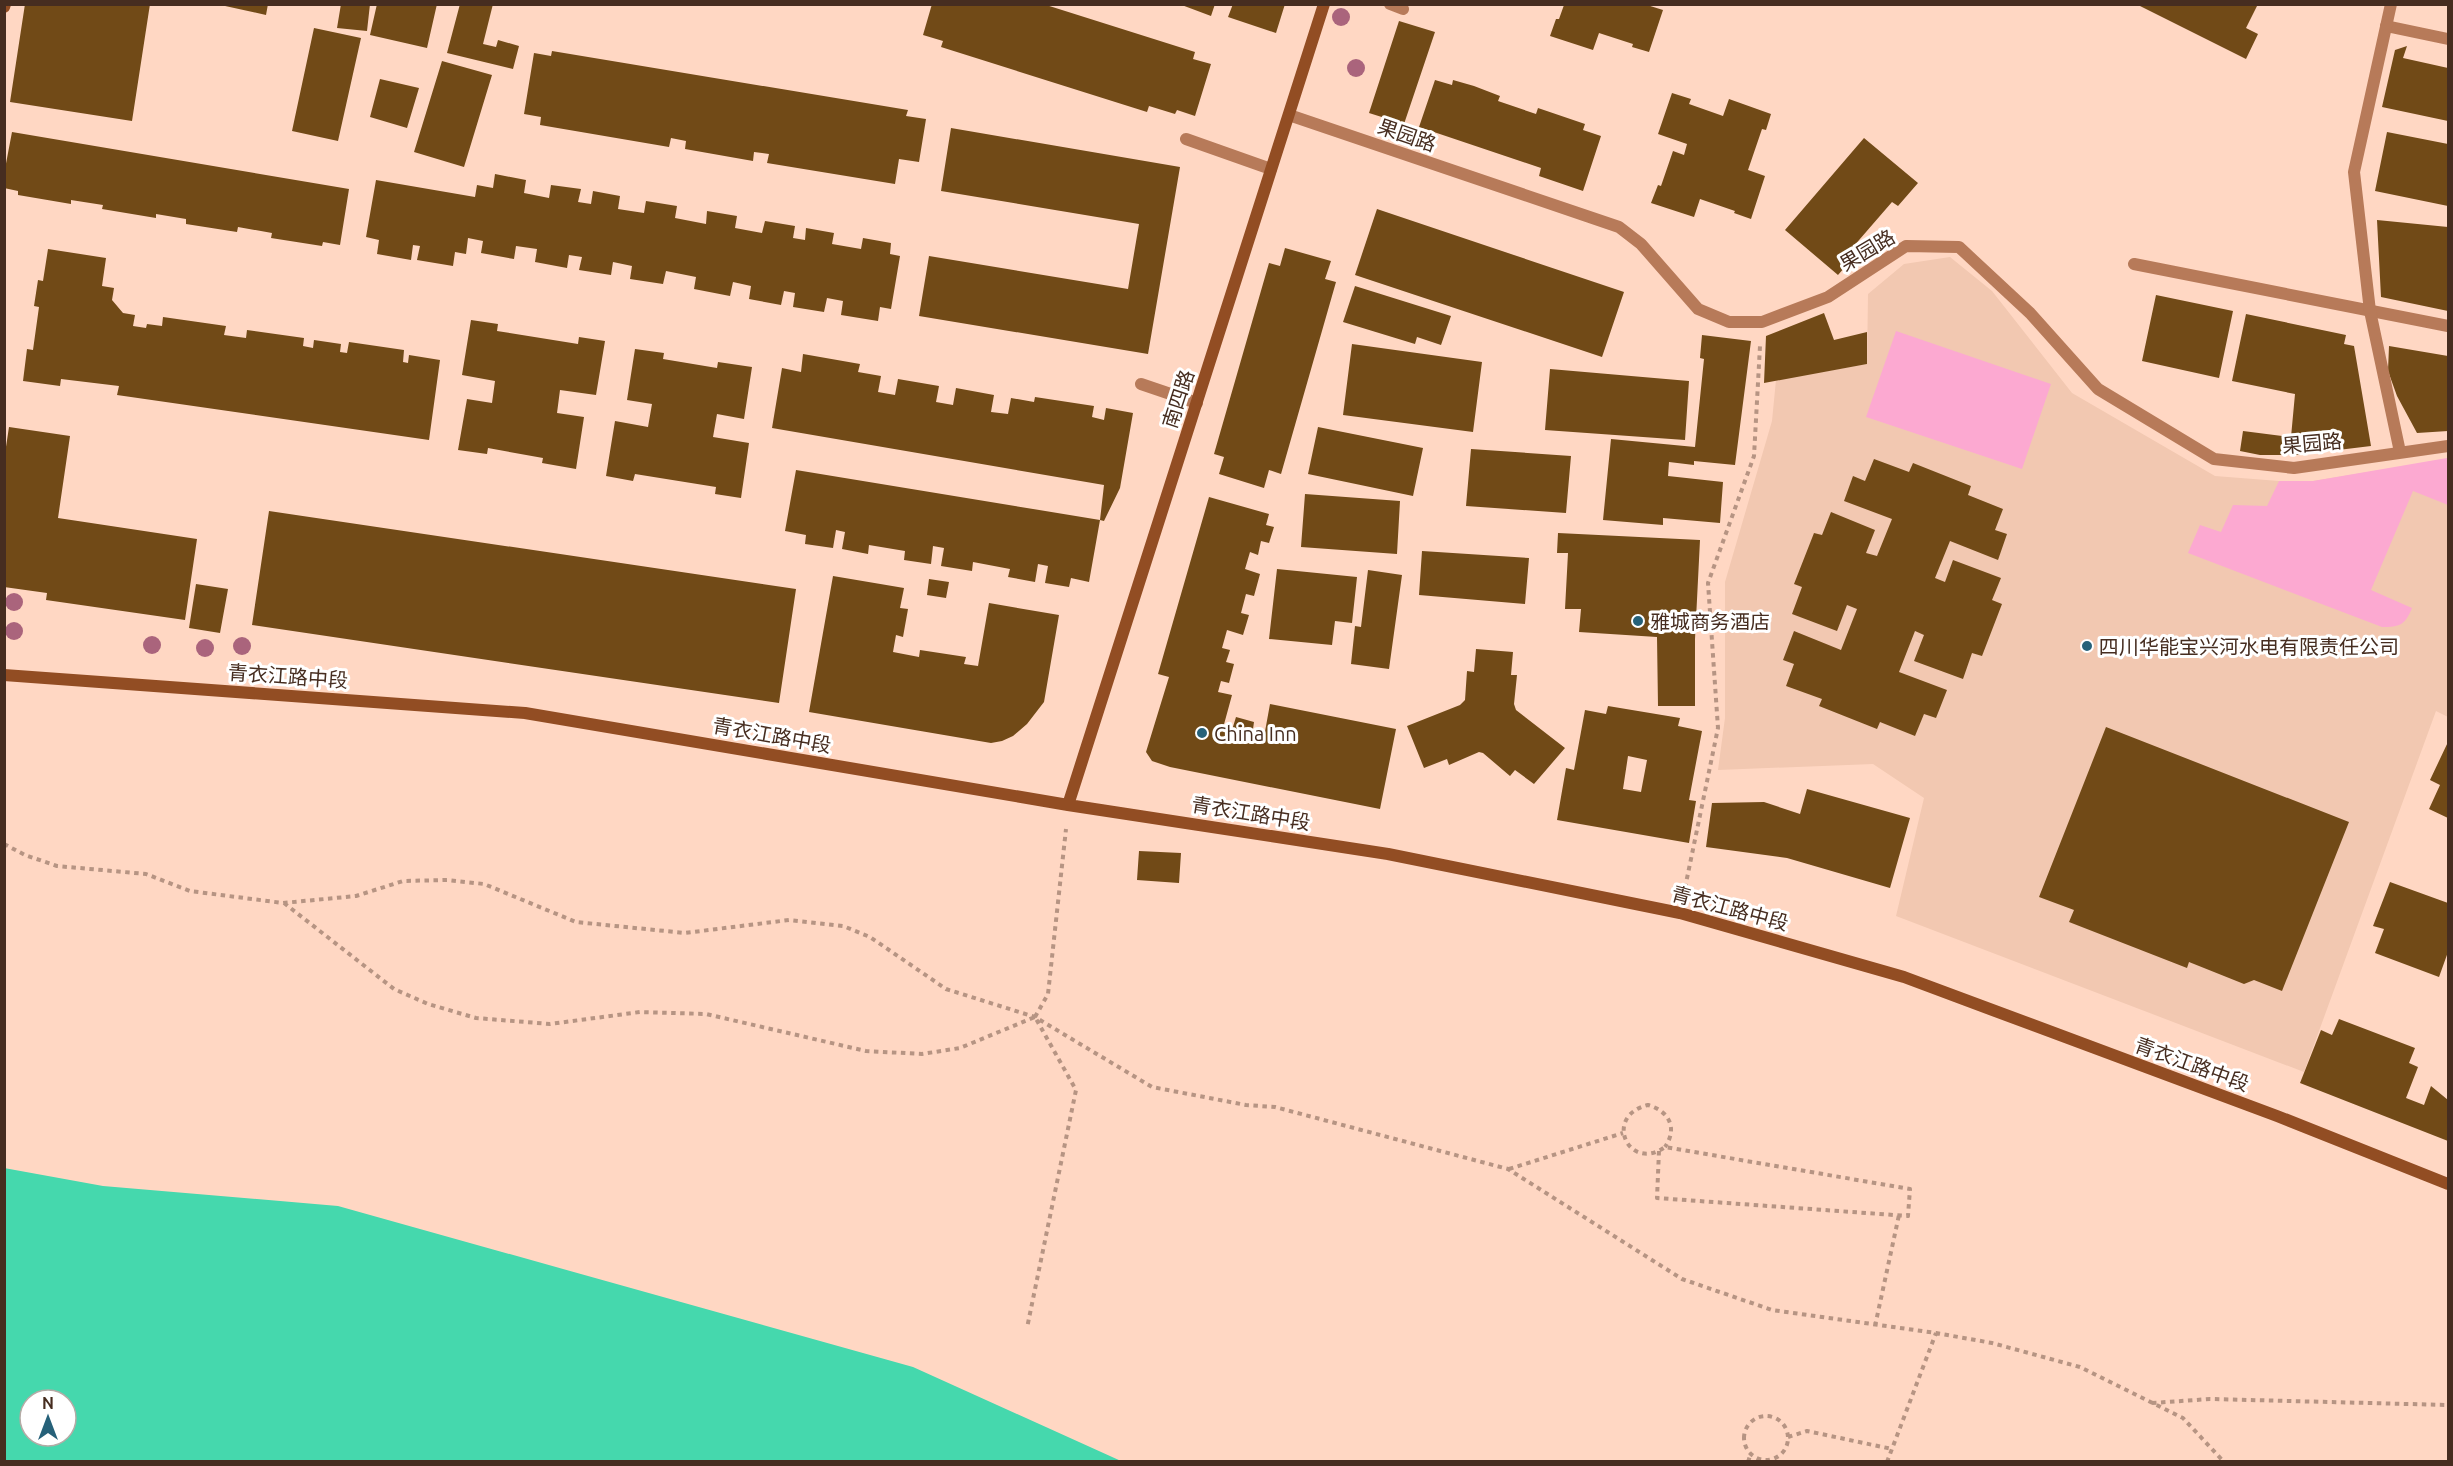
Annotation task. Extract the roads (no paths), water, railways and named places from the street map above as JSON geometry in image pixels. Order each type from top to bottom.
[{"type":"main road","name":"南四路","points":[[1068,805],[1324,4]]},
{"type":"main road","name":"青衣江路中段","points":[[4,675],[525,713],[1068,805],[1388,855],[1680,913],[1904,977],[2277,1116],[2448,1184]]},
{"type":"street","points":[[1390,4],[1403,9]]},
{"type":"street","points":[[2391,4],[2354,172],[2370,311],[2400,452]]},
{"type":"street","points":[[2386,26],[2448,39]]},
{"type":"street","name":"果园路","points":[[1288,115],[1619,227],[1641,244],[1698,309],[1729,322],[1762,322],[1828,297],[1906,246],[1959,248],[2030,313],[2098,389],[2214,459],[2294,468],[2448,446]]},
{"type":"street","points":[[1186,139],[1271,169]]},
{"type":"street","points":[[2134,264],[2448,326]]},
{"type":"street","points":[[1140,384],[1197,403]]},
{"type":"place","name":"雅城商务酒店","points":[[1638,621]]},
{"type":"place","name":"四川华能宝兴河水电有限责任公司","points":[[2087,646]]},
{"type":"place","name":"China Inn","points":[[1202,733]]}]
